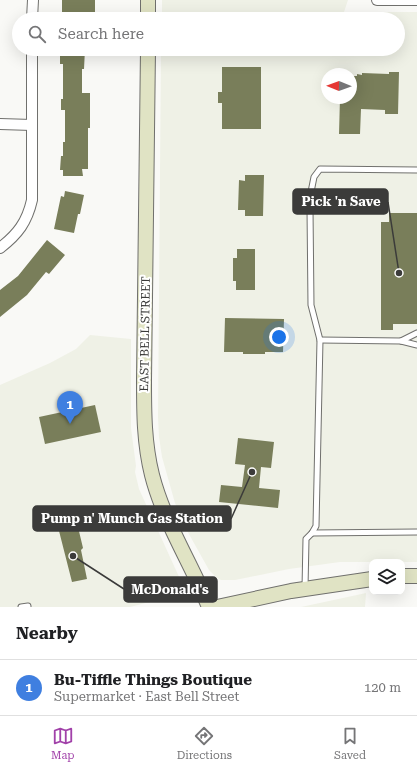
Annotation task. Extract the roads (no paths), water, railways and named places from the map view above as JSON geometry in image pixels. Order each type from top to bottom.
[{"type":"main road","points":[[148,0],[148,12]]},
{"type":"main road","name":"EAST BELL STREET","points":[[148,56],[144,380],[145,435],[152,476],[163,508],[198,579],[209,607]]},
{"type":"main road","points":[[405,576],[417,576]]},
{"type":"main road","points":[[217,607],[305,589],[369,579]]},
{"type":"street","points":[[32,0],[32,12]]},
{"type":"street","points":[[376,0],[417,0]]},
{"type":"street","points":[[0,248],[12,238],[28,215],[32,200],[32,56]]},
{"type":"street","points":[[0,124],[32,125]]},
{"type":"lane","points":[[305,589],[306,538],[312,533],[316,526],[320,340],[311,305],[310,209],[314,177],[320,170],[417,170]]},
{"type":"lane","points":[[400,341],[417,334]]},
{"type":"lane","points":[[320,340],[400,341],[417,345]]},
{"type":"lane","points":[[312,533],[417,532]]},
{"type":"lane","points":[[21,607],[28,606]]},
{"type":"place","name":"Pick 'n Save","points":[[399,273]]},
{"type":"place","name":"Bu-Tiffle Things Boutique","points":[[70,424]]},
{"type":"place","name":"Pump n' Munch Gas Station","points":[[252,472]]},
{"type":"place","name":"McDonald's","points":[[73,556]]}]
